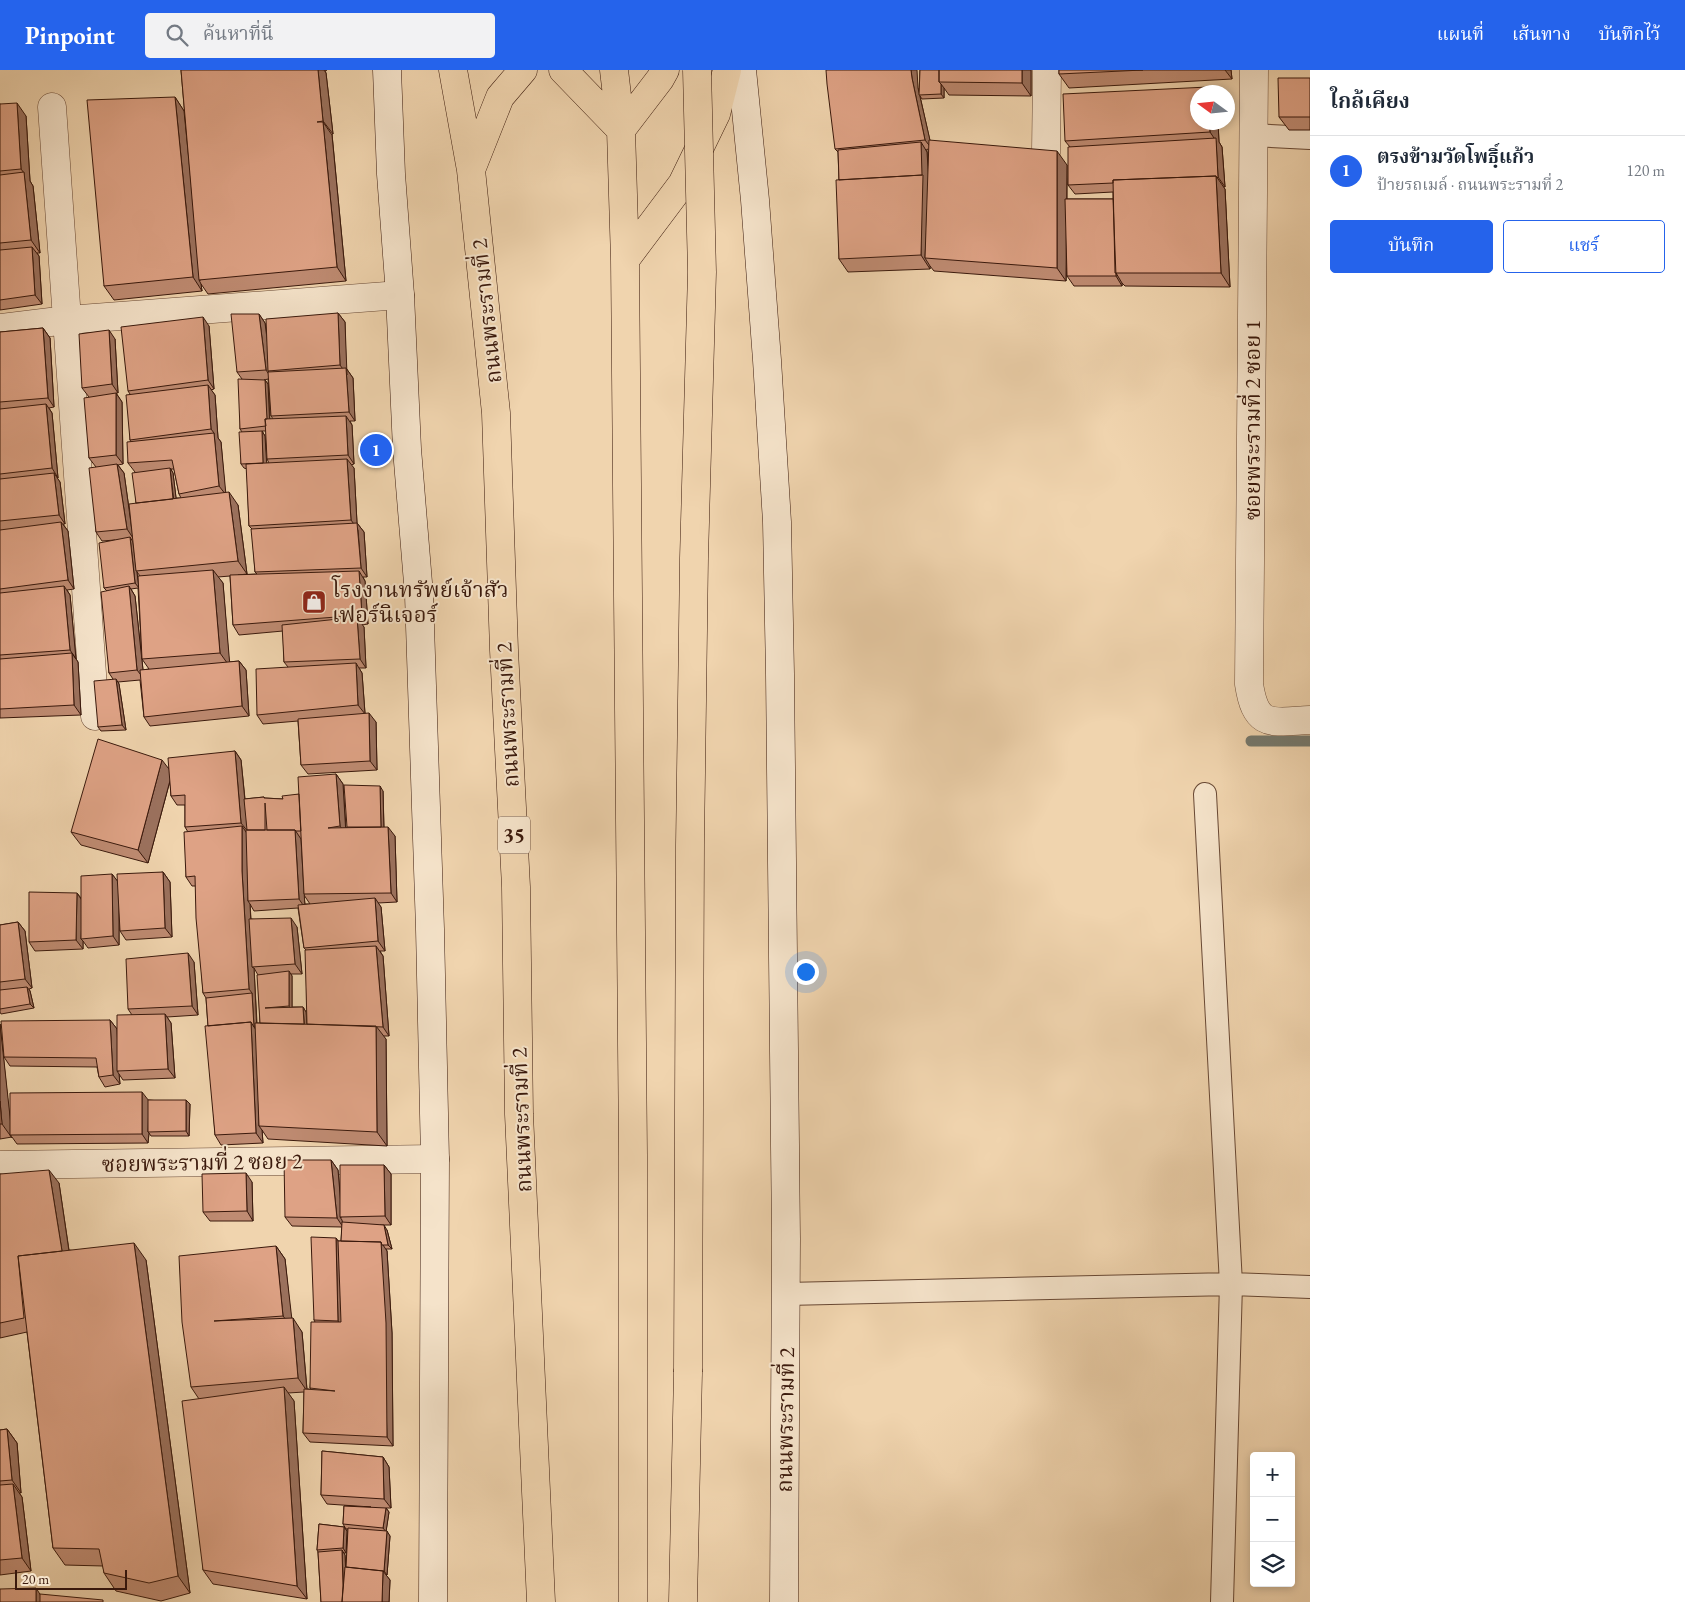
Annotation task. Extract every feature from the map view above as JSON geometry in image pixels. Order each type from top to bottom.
[{"type":"main road","points":[[387,70],[407,449],[419,595],[429,909],[435,1159],[433,1602]]},
{"type":"main road","name":"ถนนพระรามที่ 2","points":[[453,70],[471,170],[496,413],[504,650],[516,887],[519,1114],[542,1602]]},
{"type":"main road","points":[[471,170],[500,97],[523,70]]},
{"type":"main road","points":[[564,70],[622,130]]},
{"type":"main road","points":[[614,70],[622,130],[625,260],[633,1165],[633,1602]]},
{"type":"main road","points":[[622,130],[665,70]]},
{"type":"main road","points":[[683,1602],[688,1372],[690,845],[694,558],[702,272],[697,70]]},
{"type":"main road","points":[[625,260],[682,184],[716,114],[726,70]]},
{"type":"main road","name":"ถนนพระรามที่ 2","points":[[742,70],[755,200],[765,332],[776,522],[780,674],[786,1294],[784,1602]]},
{"type":"main road","points":[[1046,153],[1047,70]]},
{"type":"main road","name":"ซอยพระรามที่ 2 ซอย 1","points":[[1254,70],[1250,684],[1252,701],[1256,710],[1264,719],[1272,722],[1310,720]]},
{"type":"main road","points":[[52,107],[95,716]]},
{"type":"main road","points":[[0,328],[67,320],[400,295]]},
{"type":"main road","name":"ซอยพระรามที่ 2 ซอย 2","points":[[0,1165],[435,1159]]},
{"type":"lane","points":[[1253,135],[1310,138]]},
{"type":"lane","points":[[1205,794],[1230,1284],[1222,1602]]},
{"type":"lane","points":[[786,1294],[1230,1284],[1310,1287]]},
{"type":"building","points":[[181,70],[318,70],[323,121],[317,122],[323,122],[337,267],[199,280]]},
{"type":"building","points":[[826,70],[911,70],[925,140],[835,149]]},
{"type":"building","points":[[920,70],[939,70],[941,94],[919,95]]},
{"type":"building","points":[[939,70],[1022,70],[1022,83],[939,82]]},
{"type":"building","points":[[1059,70],[1143,70],[1059,74]]},
{"type":"building","points":[[1278,78],[1310,78],[1310,117],[1279,117]]},
{"type":"building","points":[[1190,88],[1190,130],[1210,130],[1210,132],[1065,141],[1063,94]]},
{"type":"building","points":[[175,97],[193,277],[104,286],[87,100]]},
{"type":"building","points":[[17,103],[21,169],[0,171],[0,104]]},
{"type":"building","points":[[1216,138],[1217,178],[1216,176],[1113,180],[1113,183],[1068,185],[1068,147]]},
{"type":"building","points":[[929,140],[1057,151],[1057,268],[925,258]]},
{"type":"building","points":[[921,142],[922,175],[839,180],[838,150]]},
{"type":"building","points":[[24,172],[31,240],[0,243],[0,175]]},
{"type":"building","points":[[923,175],[921,255],[839,259],[836,180]]},
{"type":"building","points":[[1216,176],[1221,273],[1115,273],[1113,180]]},
{"type":"building","points":[[1065,199],[1113,199],[1116,276],[1067,276]]},
{"type":"building","points":[[32,247],[35,295],[0,300],[0,250]]},
{"type":"building","points":[[338,313],[340,365],[268,371],[266,319]]},
{"type":"building","points":[[231,314],[259,314],[266,370],[237,372]]},
{"type":"building","points":[[203,317],[208,380],[128,391],[121,327]]},
{"type":"building","points":[[43,328],[48,398],[0,402],[0,332]]},
{"type":"building","points":[[109,330],[112,384],[82,388],[79,334]]},
{"type":"building","points":[[346,368],[349,412],[271,416],[268,372]]},
{"type":"building","points":[[238,379],[265,380],[266,426],[240,429]]},
{"type":"building","points":[[208,385],[211,429],[130,440],[126,395]]},
{"type":"building","points":[[116,393],[116,455],[89,458],[84,398]]},
{"type":"building","points":[[46,404],[52,468],[0,474],[0,409]]},
{"type":"building","points":[[346,416],[348,455],[267,459],[265,419]]},
{"type":"building","points":[[262,431],[263,463],[241,464],[239,432]]},
{"type":"building","points":[[214,433],[219,486],[179,494],[172,460],[128,463],[127,442]]},
{"type":"building","points":[[347,459],[351,520],[249,526],[246,464]]},
{"type":"building","points":[[117,464],[127,529],[96,532],[89,468]]},
{"type":"building","points":[[170,468],[173,499],[136,503],[132,473]]},
{"type":"building","points":[[54,473],[59,515],[0,521],[0,479]]},
{"type":"building","points":[[229,492],[238,561],[136,571],[129,504]]},
{"type":"building","points":[[61,522],[68,580],[0,589],[0,530]]},
{"type":"building","points":[[357,523],[361,568],[255,572],[251,529]]},
{"type":"building","points":[[130,537],[135,583],[104,588],[99,543]]},
{"type":"building","points":[[213,570],[220,653],[142,659],[138,576]]},
{"type":"building","points":[[359,571],[362,615],[233,625],[230,575]]},
{"type":"building","points":[[64,586],[70,650],[0,655],[0,593]]},
{"type":"building","points":[[129,586],[137,670],[109,673],[101,592]]},
{"type":"building","points":[[357,617],[360,659],[284,662],[282,625]]},
{"type":"building","points":[[72,653],[74,705],[0,709],[0,659]]},
{"type":"building","points":[[239,661],[242,706],[144,717],[140,670]]},
{"type":"building","points":[[356,663],[358,705],[257,715],[256,669]]},
{"type":"building","points":[[116,679],[122,725],[98,727],[94,681]]},
{"type":"building","points":[[369,713],[370,761],[301,765],[298,719]]},
{"type":"building","points":[[98,739],[162,760],[138,850],[71,832]]},
{"type":"building","points":[[235,751],[241,823],[185,827],[185,795],[171,796],[168,758]]},
{"type":"building","points":[[336,774],[340,826],[328,828],[388,827],[391,893],[304,894],[298,777]]},
{"type":"building","points":[[344,785],[380,786],[381,827],[347,827]]},
{"type":"building","points":[[299,794],[301,831],[267,830],[265,803],[265,830],[247,830],[244,799],[264,797],[283,799],[282,796]]},
{"type":"building","points":[[242,826],[242,871],[249,989],[203,993],[196,918],[195,876],[186,877],[184,832]]},
{"type":"building","points":[[246,830],[295,830],[299,899],[248,901]]},
{"type":"building","points":[[163,872],[165,928],[120,931],[117,874]]},
{"type":"building","points":[[112,874],[113,936],[81,939],[81,876]]},
{"type":"building","points":[[29,892],[77,893],[76,940],[29,942]]},
{"type":"building","points":[[375,898],[378,941],[304,948],[298,905]]},
{"type":"building","points":[[291,918],[295,964],[252,967],[249,919]]},
{"type":"building","points":[[18,922],[25,979],[0,982],[0,925]]},
{"type":"building","points":[[376,946],[383,1027],[307,1024],[305,950]]},
{"type":"building","points":[[188,953],[192,1006],[128,1009],[126,959]]},
{"type":"building","points":[[289,971],[289,1006],[265,1008],[303,1007],[304,1024],[260,1023],[257,975]]},
{"type":"building","points":[[27,987],[30,1004],[0,1009],[0,990]]},
{"type":"building","points":[[252,993],[254,1027],[251,1022],[208,1026],[206,998]]},
{"type":"building","points":[[165,1014],[168,1069],[117,1071],[117,1015]]},
{"type":"building","points":[[110,1020],[113,1075],[99,1077],[96,1058],[4,1057],[1,1021]]},
{"type":"building","points":[[251,1022],[256,1133],[215,1135],[205,1026]]},
{"type":"building","points":[[255,1023],[376,1026],[377,1132],[259,1126]]},
{"type":"building","points":[[142,1092],[142,1134],[10,1135],[10,1093]]},
{"type":"building","points":[[148,1100],[186,1100],[186,1131],[148,1132]]},
{"type":"building","points":[[0,1101],[2,1124],[0,1124]]},
{"type":"building","points":[[284,1160],[331,1160],[337,1218],[285,1217]]},
{"type":"building","points":[[340,1165],[384,1165],[385,1216],[340,1217]]},
{"type":"building","points":[[49,1170],[62,1251],[18,1256],[24,1318],[0,1323],[0,1174]]},
{"type":"building","points":[[246,1173],[247,1211],[203,1212],[202,1174]]},
{"type":"building","points":[[342,1222],[384,1225],[388,1245],[382,1245],[381,1242],[341,1241]]},
{"type":"building","points":[[311,1237],[336,1238],[338,1321],[314,1320]]},
{"type":"building","points":[[338,1241],[381,1242],[386,1323],[387,1437],[303,1433],[304,1389],[335,1391],[310,1388],[311,1322],[341,1322]]},
{"type":"building","points":[[134,1243],[178,1576],[149,1583],[104,1573],[99,1549],[53,1548],[18,1256]]},
{"type":"building","points":[[276,1246],[283,1316],[214,1321],[293,1318],[298,1378],[191,1387],[182,1322],[179,1256]]},
{"type":"building","points":[[284,1387],[297,1586],[203,1570],[182,1401]]},
{"type":"building","points":[[7,1429],[12,1480],[0,1481],[0,1430]]},
{"type":"building","points":[[322,1451],[383,1457],[384,1499],[321,1495]]},
{"type":"building","points":[[13,1484],[22,1558],[0,1560],[0,1485]]},
{"type":"building","points":[[344,1506],[386,1508],[383,1528],[343,1524]]},
{"type":"building","points":[[319,1524],[344,1527],[343,1548],[317,1550]]},
{"type":"building","points":[[348,1528],[387,1531],[384,1571],[346,1567]]},
{"type":"building","points":[[342,1550],[342,1602],[321,1602],[318,1552]]},
{"type":"building","points":[[345,1567],[383,1571],[382,1602],[342,1602]]},
{"type":"building","points":[[36,1588],[36,1602],[0,1602],[0,1589]]},
{"type":"building","points":[[40,1594],[103,1600],[103,1602],[40,1602]]},
{"type":"waterway","points":[[1251,741],[1310,741]]},
{"type":"place","name":"ตรงข้ามวัดโพธฺิ์แก้ว","points":[[376,450]]},
{"type":"place","name":"โรงงานทรัพย์เจ้าสัว เฟอร์นิเจอร์","points":[[314,602]]}]
